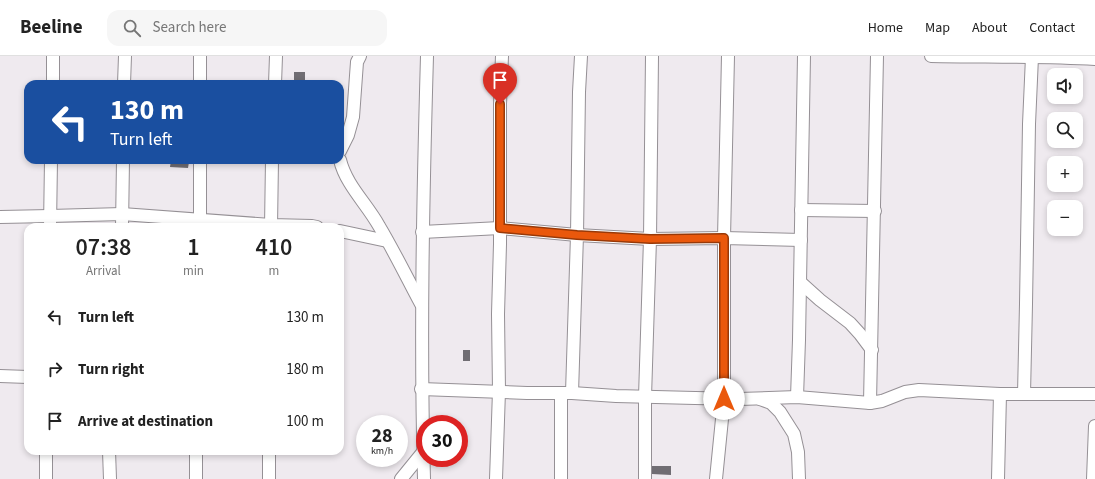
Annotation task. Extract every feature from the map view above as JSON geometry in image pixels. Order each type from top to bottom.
[{"type":"street","points":[[53,56],[53,80]]},
{"type":"street","points":[[124,80],[125,56]]},
{"type":"street","points":[[200,56],[200,80]]},
{"type":"street","points":[[275,80],[276,56]]},
{"type":"street","points":[[344,143],[353,117],[357,62],[360,56]]},
{"type":"street","points":[[422,415],[422,232],[427,56]]},
{"type":"street","points":[[496,479],[499,391],[498,314],[500,271],[500,104],[502,56]]},
{"type":"street","points":[[561,479],[577,235],[581,56]]},
{"type":"street","points":[[645,479],[645,396],[650,239],[652,56]]},
{"type":"street","points":[[716,479],[724,399],[724,238],[728,56]]},
{"type":"street","points":[[797,398],[804,56]]},
{"type":"street","points":[[870,402],[877,56]]},
{"type":"street","points":[[931,56],[1058,57],[1095,59]]},
{"type":"street","points":[[1024,394],[1029,124],[1032,57]]},
{"type":"street","points":[[50,222],[51,164]]},
{"type":"street","points":[[122,223],[123,164]]},
{"type":"street","points":[[0,217],[50,222],[122,214],[200,223],[200,164]]},
{"type":"street","points":[[271,223],[272,164]]},
{"type":"street","points":[[341,164],[350,183],[378,224],[422,305]]},
{"type":"street","points":[[801,210],[875,211]]},
{"type":"street","points":[[422,232],[500,228],[577,235],[650,239],[724,238],[801,240]]},
{"type":"street","points":[[344,233],[387,241]]},
{"type":"street","points":[[800,282],[820,300],[850,322],[872,350]]},
{"type":"street","points":[[0,376],[24,377]]},
{"type":"street","points":[[422,389],[724,399],[797,398],[870,402],[882,401],[905,392],[919,390],[1000,394],[1095,394]]},
{"type":"street","points":[[998,479],[1000,394]]},
{"type":"street","points":[[759,398],[771,403],[780,412],[794,434],[798,452],[799,479]]},
{"type":"street","points":[[1093,479],[1095,426]]},
{"type":"street","points":[[46,455],[46,479]]},
{"type":"street","points":[[109,455],[110,479]]},
{"type":"street","points":[[196,455],[196,479]]},
{"type":"street","points":[[269,455],[269,479]]},
{"type":"street","points":[[401,479],[416,461]]},
{"type":"street","points":[[424,467],[424,479]]},
{"type":"building","points":[[294,72],[305,72],[305,80],[294,80]]},
{"type":"building","points":[[170,164],[189,164],[188,168],[170,167]]},
{"type":"building","points":[[463,350],[470,350],[470,361],[463,361]]},
{"type":"building","points":[[652,466],[671,466],[671,475],[652,474]]},
{"type":"route","points":[[500,104],[500,228],[577,235],[650,239],[724,238],[724,399]]}]
